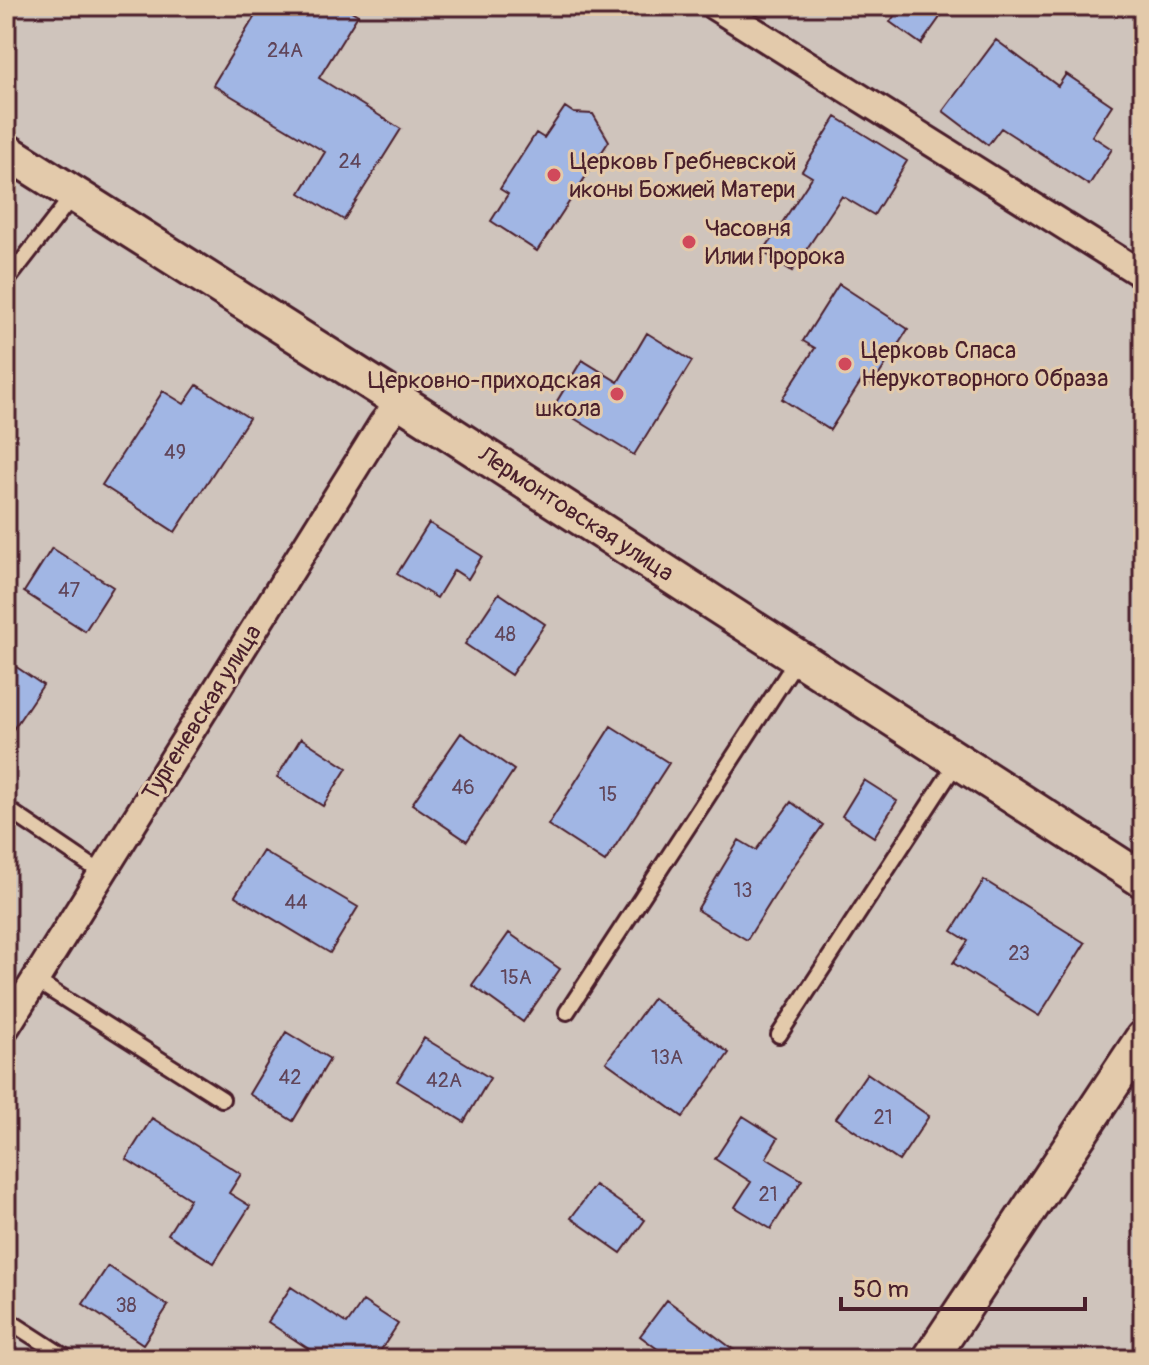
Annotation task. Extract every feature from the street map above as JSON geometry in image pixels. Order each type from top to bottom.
[{"type":"street","points":[[714,6],[1143,275]]},
{"type":"street","name":"Лермонтовская улица","points":[[6,151],[1143,880]]},
{"type":"street","name":"Тургеневская улица","points":[[6,1027],[400,401]]},
{"type":"street","points":[[930,1359],[1143,1038]]},
{"type":"lane","points":[[6,282],[74,194]]},
{"type":"lane","points":[[567,1012],[798,657]]},
{"type":"lane","points":[[779,1035],[957,762]]},
{"type":"lane","points":[[6,808],[102,873]]},
{"type":"lane","points":[[35,980],[222,1099]]},
{"type":"lane","points":[[6,1319],[68,1359]]},
{"type":"building","points":[[261,6],[343,6],[358,15],[319,78],[401,129],[344,220],[300,193],[325,152],[213,85]]},
{"type":"building","points":[[901,6],[948,6],[921,44],[890,22]]},
{"type":"building","points":[[996,40],[1058,86],[1066,74],[1112,105],[1092,136],[1112,149],[1089,185],[1001,128],[988,145],[943,111]]},
{"type":"building","name":"Церковь Гребневской иконы Божией Матери","points":[[565,107],[574,113],[593,114],[609,141],[537,251],[491,221],[508,194],[500,189],[536,133],[544,138]]},
{"type":"building","points":[[836,117],[907,161],[874,215],[842,196],[792,271],[763,252],[812,177],[802,171]]},
{"type":"building","name":"Церковь Спаса Нерукотворного Образа","points":[[839,284],[908,329],[872,386],[862,380],[830,430],[782,399],[815,348],[803,341]]},
{"type":"building","name":"Церковно-приходская школа","points":[[647,333],[692,361],[634,455],[554,406],[582,360],[618,382]]},
{"type":"building","points":[[197,385],[249,418],[175,532],[102,485],[163,391],[184,404]]},
{"type":"building","points":[[429,523],[482,556],[468,579],[454,570],[437,598],[397,574]]},
{"type":"building","points":[[52,548],[113,587],[85,631],[24,592]]},
{"type":"building","points":[[499,593],[545,624],[511,675],[465,644]]},
{"type":"building","points":[[6,660],[43,685],[6,740]]},
{"type":"building","points":[[611,726],[669,763],[605,862],[548,825]]},
{"type":"building","points":[[461,733],[514,770],[467,841],[412,804]]},
{"type":"building","points":[[301,738],[347,768],[323,806],[277,777]]},
{"type":"building","points":[[864,780],[897,801],[874,837],[842,816]]},
{"type":"building","points":[[791,802],[823,825],[747,940],[697,910],[739,840],[756,850]]},
{"type":"building","points":[[263,851],[358,907],[330,953],[235,896]]},
{"type":"building","points":[[984,880],[1085,943],[1039,1016],[953,963],[968,941],[952,931]]},
{"type":"building","points":[[509,933],[560,969],[523,1022],[472,985]]},
{"type":"building","points":[[653,998],[729,1053],[683,1117],[606,1062]]},
{"type":"building","points":[[286,1032],[330,1059],[293,1121],[249,1094]]},
{"type":"building","points":[[424,1038],[490,1078],[464,1122],[397,1081]]},
{"type":"building","points":[[867,1073],[929,1116],[899,1161],[836,1118]]},
{"type":"building","points":[[743,1116],[778,1138],[766,1158],[802,1180],[771,1229],[735,1207],[751,1182],[715,1159]]},
{"type":"building","points":[[152,1118],[241,1174],[229,1193],[250,1206],[214,1263],[168,1234],[190,1199],[126,1159]]},
{"type":"building","points":[[595,1185],[645,1220],[621,1253],[571,1218]]},
{"type":"building","points":[[108,1266],[168,1306],[143,1344],[83,1304]]},
{"type":"building","points":[[291,1287],[347,1324],[363,1301],[398,1324],[375,1359],[324,1359],[268,1322]]},
{"type":"building","points":[[667,1300],[746,1359],[671,1359],[640,1336]]},
{"type":"place","name":"Церковь Гребневской иконы Божией Матери","points":[[554,175]]},
{"type":"place","name":"Часовня Илии Пророка","points":[[689,242]]},
{"type":"place","name":"Церковь Спаса Нерукотворного Образа","points":[[845,364]]},
{"type":"place","name":"Церковно-приходская школа","points":[[617,394]]}]
